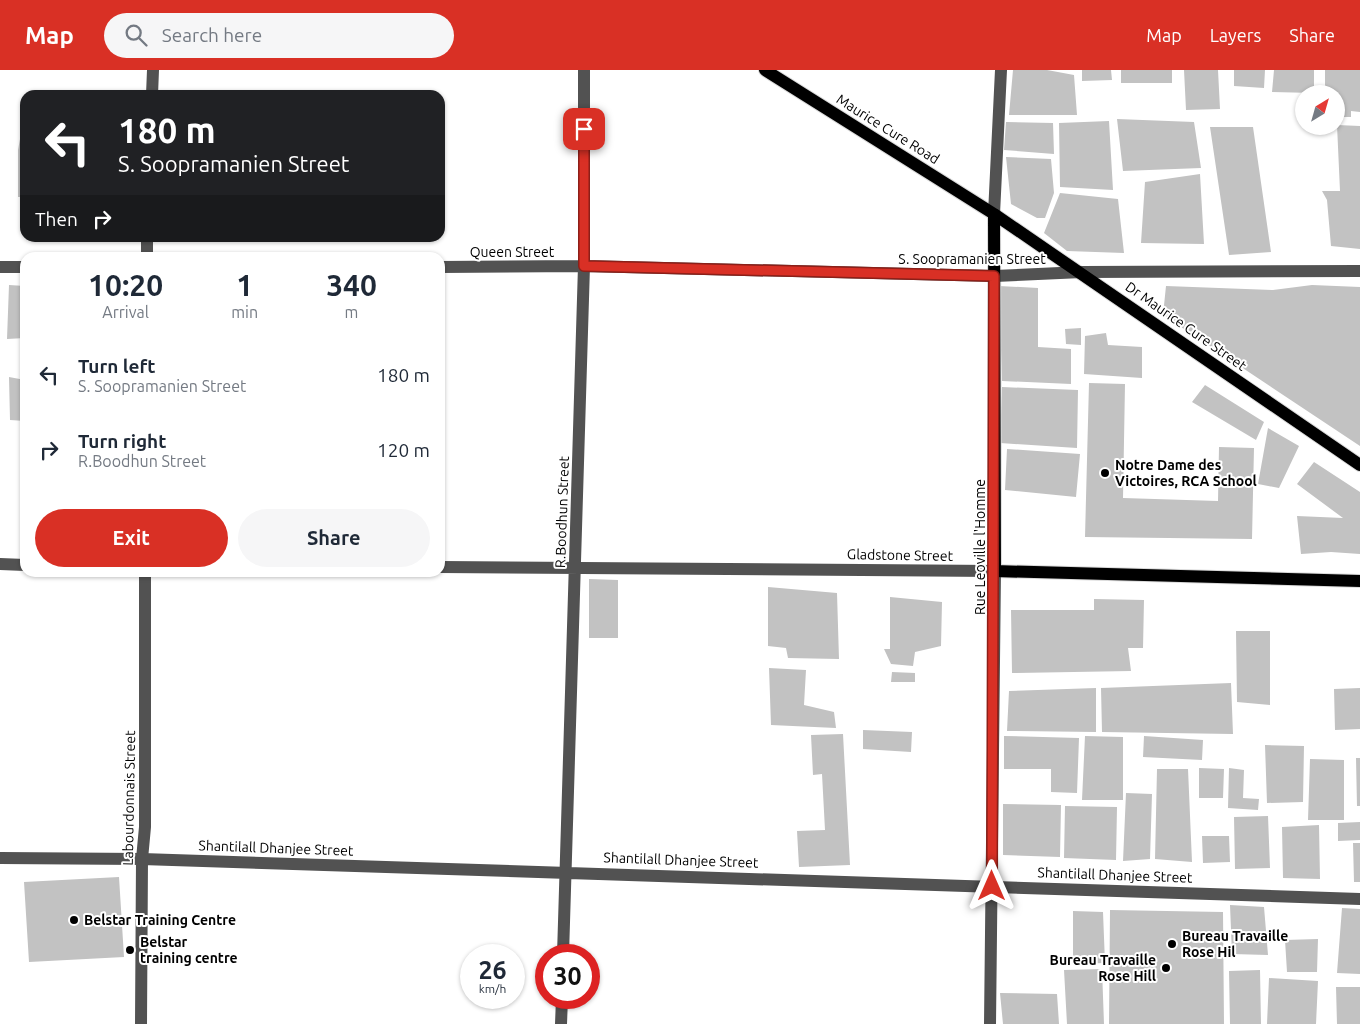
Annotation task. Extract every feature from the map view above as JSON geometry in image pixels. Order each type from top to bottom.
[{"type":"main road","name":"Maurice Cure Road","points":[[765,70],[994,214]]},
{"type":"main road","name":"Dr Maurice Cure Street","points":[[994,214],[1082,272],[1360,465]]},
{"type":"main road","name":"Rue Leoville l'Homme","points":[[994,214],[995,571]]},
{"type":"main road","name":"Gladstone Street","points":[[995,571],[1360,581]]},
{"type":"street","points":[[152,90],[153,70]]},
{"type":"street","name":"R.Boodhun Street","points":[[563,944],[584,266],[584,70]]},
{"type":"street","name":"Rue Leoville l'Homme","points":[[994,214],[1001,70]]},
{"type":"street","name":"Queen Street","points":[[445,267],[584,266]]},
{"type":"street","name":"S. Soopramanien Street","points":[[584,266],[994,276],[1082,272],[1360,271]]},
{"type":"street","points":[[0,267],[20,268]]},
{"type":"street","points":[[0,564],[20,565]]},
{"type":"street","name":"Gladstone Street","points":[[445,567],[575,566],[995,571]]},
{"type":"street","name":"Rue Leoville l'Homme","points":[[990,1024],[995,571]]},
{"type":"street","name":"Labourdonnais Street","points":[[141,1024],[142,859],[145,827],[145,577]]},
{"type":"street","name":"Shantilall Dhanjee Street","points":[[0,858],[142,859],[1360,899]]},
{"type":"street","points":[[561,1024],[562,1009]]},
{"type":"building","points":[[1013,70],[1047,70],[1074,75],[1077,115],[1009,115]]},
{"type":"building","points":[[1082,70],[1111,70],[1112,80],[1082,81]]},
{"type":"building","points":[[1121,70],[1172,70],[1172,83],[1121,83]]},
{"type":"building","points":[[1184,70],[1218,70],[1220,109],[1186,110]]},
{"type":"building","points":[[1234,70],[1265,70],[1264,88],[1234,86]]},
{"type":"building","points":[[1274,70],[1314,70],[1314,85],[1295,85],[1295,93],[1272,92]]},
{"type":"building","points":[[1325,70],[1360,70],[1360,112],[1351,111],[1351,117],[1345,117],[1345,85],[1325,85]]},
{"type":"building","points":[[1117,119],[1194,122],[1201,168],[1123,171]]},
{"type":"building","points":[[1109,121],[1113,190],[1060,187],[1059,123]]},
{"type":"building","points":[[1006,122],[1053,123],[1054,154],[1004,150]]},
{"type":"building","points":[[1345,125],[1360,126],[1360,249],[1331,246],[1327,200],[1322,191],[1340,191],[1337,135],[1345,135]]},
{"type":"building","points":[[1210,127],[1253,127],[1271,252],[1229,255]]},
{"type":"building","points":[[20,139],[20,197],[18,197],[18,150]]},
{"type":"building","points":[[1006,157],[1051,159],[1054,193],[1045,218],[1037,218],[1011,204]]},
{"type":"building","points":[[1200,174],[1204,244],[1141,243],[1145,182]]},
{"type":"building","points":[[1060,193],[1118,199],[1124,253],[1067,251],[1044,233]]},
{"type":"building","points":[[9,285],[20,286],[20,338],[7,339]]},
{"type":"building","points":[[1312,285],[1360,287],[1360,446],[1163,315],[1166,286],[1273,290]]},
{"type":"building","points":[[999,286],[1038,288],[1038,347],[1071,349],[1071,384],[1002,381]]},
{"type":"building","points":[[1081,328],[1081,345],[1066,344],[1065,329]]},
{"type":"building","points":[[1106,333],[1108,345],[1142,347],[1142,378],[1084,374],[1085,336]]},
{"type":"building","points":[[9,377],[20,379],[20,421],[10,420]]},
{"type":"building","name":"Notre Dame des Victoires, RCA School","points":[[1089,383],[1125,384],[1123,498],[1218,501],[1219,447],[1254,448],[1252,539],[1085,537]]},
{"type":"building","points":[[1205,385],[1264,422],[1256,440],[1192,402]]},
{"type":"building","points":[[1002,387],[1078,390],[1077,448],[1000,443]]},
{"type":"building","points":[[1268,428],[1299,446],[1279,488],[1258,484]]},
{"type":"building","points":[[1007,449],[1080,454],[1076,497],[1005,490]]},
{"type":"building","points":[[1314,462],[1360,492],[1360,554],[1331,552],[1301,554],[1297,516],[1343,518],[1297,484]]},
{"type":"building","points":[[589,579],[618,580],[618,638],[589,638]]},
{"type":"building","points":[[768,587],[837,593],[839,659],[788,658],[786,648],[768,646]]},
{"type":"building","points":[[890,597],[942,602],[941,646],[915,652],[913,666],[891,664],[884,649],[890,649]]},
{"type":"building","points":[[1094,599],[1144,600],[1143,648],[1128,648],[1131,671],[1012,673],[1011,610],[1094,610]]},
{"type":"building","points":[[1236,631],[1270,631],[1270,705],[1237,702]]},
{"type":"building","points":[[769,668],[806,670],[804,705],[834,712],[836,728],[771,725]]},
{"type":"building","points":[[892,672],[915,673],[915,682],[891,682]]},
{"type":"building","points":[[1231,683],[1233,734],[1102,732],[1101,688]]},
{"type":"building","points":[[1096,688],[1096,732],[1007,731],[1009,691]]},
{"type":"building","points":[[1360,688],[1360,729],[1335,730],[1334,689]]},
{"type":"building","points":[[863,730],[912,732],[911,752],[863,749]]},
{"type":"building","points":[[843,734],[850,865],[799,867],[797,831],[825,830],[822,774],[813,775],[811,735]]},
{"type":"building","points":[[1004,736],[1079,738],[1077,793],[1051,792],[1051,769],[1004,769]]},
{"type":"building","points":[[1085,736],[1123,737],[1123,800],[1082,800]]},
{"type":"building","points":[[1144,736],[1203,740],[1202,760],[1143,757]]},
{"type":"building","points":[[1265,745],[1304,746],[1303,802],[1267,803]]},
{"type":"building","points":[[1356,758],[1360,758],[1360,806],[1357,806]]},
{"type":"building","points":[[1310,759],[1344,760],[1344,820],[1308,820]]},
{"type":"building","points":[[1199,768],[1224,769],[1223,798],[1199,798]]},
{"type":"building","points":[[1229,768],[1244,770],[1243,798],[1259,799],[1258,810],[1228,808]]},
{"type":"building","points":[[1157,769],[1188,769],[1192,862],[1155,859]]},
{"type":"building","points":[[1126,793],[1152,794],[1150,859],[1123,861]]},
{"type":"building","points":[[1003,804],[1061,805],[1060,857],[1003,855]]},
{"type":"building","points":[[1065,806],[1117,807],[1116,860],[1064,858]]},
{"type":"building","points":[[1268,816],[1270,868],[1235,869],[1234,817]]},
{"type":"building","points":[[1360,822],[1360,840],[1338,841],[1338,823]]},
{"type":"building","points":[[1319,825],[1320,879],[1283,878],[1282,827]]},
{"type":"building","points":[[1202,836],[1229,836],[1230,862],[1203,863]]},
{"type":"building","points":[[1353,843],[1360,843],[1360,882],[1354,882]]},
{"type":"building","name":"Belstar Training Centre","points":[[119,877],[124,957],[29,962],[24,882]]},
{"type":"building","points":[[1230,905],[1264,907],[1268,955],[1232,954]]},
{"type":"building","points":[[1342,908],[1360,909],[1360,974],[1337,973]]},
{"type":"building","name":"Bureau Travaille Rose Hill","points":[[1110,910],[1223,912],[1224,1024],[1109,1024]]},
{"type":"building","points":[[1073,911],[1103,912],[1105,963],[1073,964]]},
{"type":"building","points":[[1318,939],[1317,972],[1287,972],[1285,940]]},
{"type":"building","points":[[1102,969],[1104,1024],[1067,1024],[1064,970]]},
{"type":"building","points":[[1260,970],[1261,1024],[1230,1024],[1229,971]]},
{"type":"building","points":[[1269,978],[1318,981],[1316,1024],[1267,1024]]},
{"type":"building","points":[[1336,987],[1360,987],[1360,1024],[1337,1024]]},
{"type":"building","points":[[1000,993],[1057,994],[1059,1024],[1003,1024]]},
{"type":"place","name":"Notre Dame des Victoires, RCA School","points":[[1105,473]]},
{"type":"place","name":"Belstar Training Centre","points":[[74,920]]},
{"type":"place","name":"Bureau Travaille Rose Hil","points":[[1172,944]]},
{"type":"place","name":"Belstar training centre","points":[[130,950]]},
{"type":"place","name":"Bureau Travaille Rose Hill","points":[[1166,968]]},
{"type":"route","points":[[584,129],[584,266],[994,276],[995,571],[992,886]]}]
